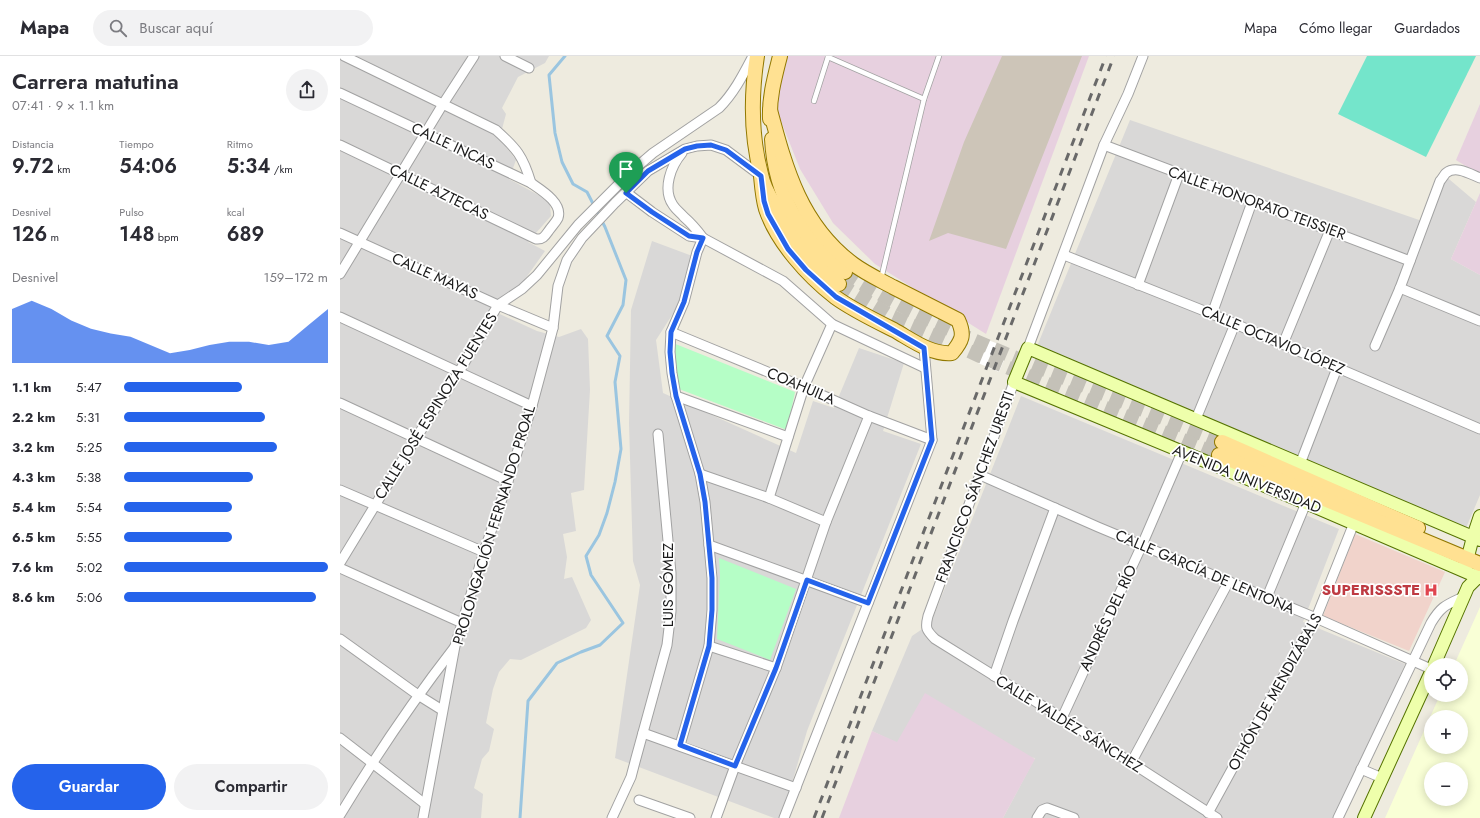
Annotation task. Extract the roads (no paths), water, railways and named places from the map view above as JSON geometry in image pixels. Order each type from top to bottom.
[{"type":"main road","points":[[757,56],[754,78],[753,105],[755,146],[764,201],[768,214],[788,249],[806,270],[836,297],[924,348],[942,354],[952,353],[960,344],[962,330],[958,320],[881,280],[854,264],[829,242],[816,227],[800,200],[783,158],[770,110]]},
{"type":"main road","points":[[761,176],[780,216],[794,239],[807,255],[842,278],[798,222],[783,195],[778,179],[773,158],[770,110],[773,84],[780,56]]},
{"type":"main road","name":"AVENIDA UNIVERSIDAD","points":[[1470,559],[1356,518],[1220,448],[1470,559],[1479,573]]},
{"type":"street","points":[[344,56],[496,130],[521,156],[531,183]]},
{"type":"street","points":[[340,274],[443,104],[474,56]]},
{"type":"street","points":[[505,56],[529,68]]},
{"type":"street","name":"CALLE JOSÉ ESPINOZA FUENTES","points":[[340,563],[416,438],[459,372],[498,305],[522,289],[537,275],[578,225],[632,171],[654,153],[719,108],[735,90],[753,56]]},
{"type":"street","points":[[1143,56],[1128,94],[1104,145],[1028,348],[1476,538]]},
{"type":"street","name":"CALLE INCAS","points":[[340,93],[531,183],[544,192],[555,203],[558,210]]},
{"type":"street","name":"CALLE AZTECAS","points":[[340,145],[538,240],[543,238],[557,220],[558,210]]},
{"type":"street","points":[[703,238],[695,227],[673,205],[668,190],[670,173],[675,161],[685,149],[711,145],[726,150],[761,176]]},
{"type":"street","name":"CALLE HONORATO TEISSIER","points":[[1104,145],[1410,261]]},
{"type":"street","name":"PROLONGACIÓN FERNANDO PROAL","points":[[422,818],[455,646],[532,406],[553,328],[558,286],[562,272],[567,260],[582,238],[615,203],[648,171],[685,149]]},
{"type":"street","points":[[1375,346],[1400,288],[1440,181],[1446,173],[1451,171],[1464,171],[1480,178]]},
{"type":"street","points":[[1138,285],[1179,174]]},
{"type":"street","points":[[626,193],[689,236],[703,238],[784,282],[832,324],[925,368]]},
{"type":"street","points":[[1212,314],[1252,202]]},
{"type":"street","points":[[1283,344],[1330,230]]},
{"type":"street","name":"CALLE MAYAS","points":[[340,232],[498,305],[553,328]]},
{"type":"street","points":[[680,745],[709,646],[712,610],[712,578],[705,502],[700,474],[676,396],[670,352],[671,332],[684,302],[697,252],[703,238]]},
{"type":"street","name":"CALLE OCTAVIO LÓPEZ","points":[[1064,255],[1212,314],[1480,429]]},
{"type":"street","points":[[1400,288],[1480,321]]},
{"type":"street","points":[[340,317],[532,406]]},
{"type":"street","points":[[768,498],[804,387],[832,324]]},
{"type":"street","points":[[1196,419],[1235,324]]},
{"type":"street","name":"COAHUILA","points":[[671,332],[804,387],[869,416],[932,440]]},
{"type":"street","points":[[784,818],[932,440],[924,348]]},
{"type":"street","name":"FRANCISCO SÁNCHEZ URESTI","points":[[926,626],[928,616],[1014,382],[1028,348]]},
{"type":"street","points":[[1300,464],[1337,368]]},
{"type":"street","name":"AVENIDA UNIVERSIDAD","points":[[1014,382],[1306,503],[1356,518]]},
{"type":"street","points":[[676,396],[788,437]]},
{"type":"street","points":[[340,403],[508,482]]},
{"type":"street","points":[[718,814],[735,766],[776,668],[826,522],[869,416]]},
{"type":"street","name":"LUIS GÓMEZ","points":[[612,818],[631,777],[667,645],[671,612],[671,573],[658,434]]},
{"type":"street","name":"ANDRÉS DEL RÍO","points":[[1062,718],[1142,545],[1182,452]]},
{"type":"street","points":[[700,474],[768,498],[826,522]]},
{"type":"street","name":"CALLE GARCÍA DE LENTONA","points":[[980,475],[1424,666]]},
{"type":"street","points":[[340,490],[484,552]]},
{"type":"street","points":[[1267,597],[1306,503]]},
{"type":"street","points":[[994,676],[1055,508]]},
{"type":"street","points":[[1338,818],[1437,613],[1444,606],[1465,592],[1470,559],[1480,516]]},
{"type":"street","name":"OTHÓN DE MENDIZÁBALS","points":[[1208,813],[1316,618],[1356,518]]},
{"type":"street","points":[[709,545],[868,603]]},
{"type":"street","points":[[340,568],[462,623]]},
{"type":"street","points":[[1437,658],[1465,592],[1479,573]]},
{"type":"street","points":[[1131,763],[1229,581]]},
{"type":"street","name":"CALLE VALDÉZ SÁNCHEZ","points":[[926,626],[929,633],[935,639],[1062,718],[1216,818]]},
{"type":"street","points":[[340,639],[418,695],[442,710]]},
{"type":"street","points":[[340,815],[372,763],[418,695],[455,646]]},
{"type":"street","points":[[709,646],[776,668]]},
{"type":"street","points":[[1364,818],[1424,687]]},
{"type":"street","points":[[643,733],[680,745],[796,788]]},
{"type":"street","points":[[340,738],[425,804]]},
{"type":"street","points":[[1362,769],[1382,778]]},
{"type":"street","points":[[639,800],[690,818]]},
{"type":"street","points":[[1037,818],[1042,810],[1048,808],[1054,809],[1074,818]]},
{"type":"lane","points":[[881,280],[924,99],[939,56]]},
{"type":"lane","points":[[814,101],[828,57],[924,99]]},
{"type":"waterway","points":[[520,818],[528,701],[557,663],[600,645],[623,623],[591,575],[586,556],[599,535],[607,513],[621,449],[615,382],[620,356],[607,336],[623,305],[626,280],[605,227],[587,192],[573,184],[562,162],[555,133],[549,75],[565,56]]},
{"type":"tunnel","points":[[845,272],[890,300],[962,335],[1222,442]]},
{"type":"tunnel","points":[[839,284],[891,316],[980,356],[1219,455]]},
{"type":"railway","points":[[814,818],[1106,56]]},
{"type":"railway","points":[[822,818],[1114,56]]},
{"type":"place","name":"SUPERISSSTE","points":[[1431,590]]}]
